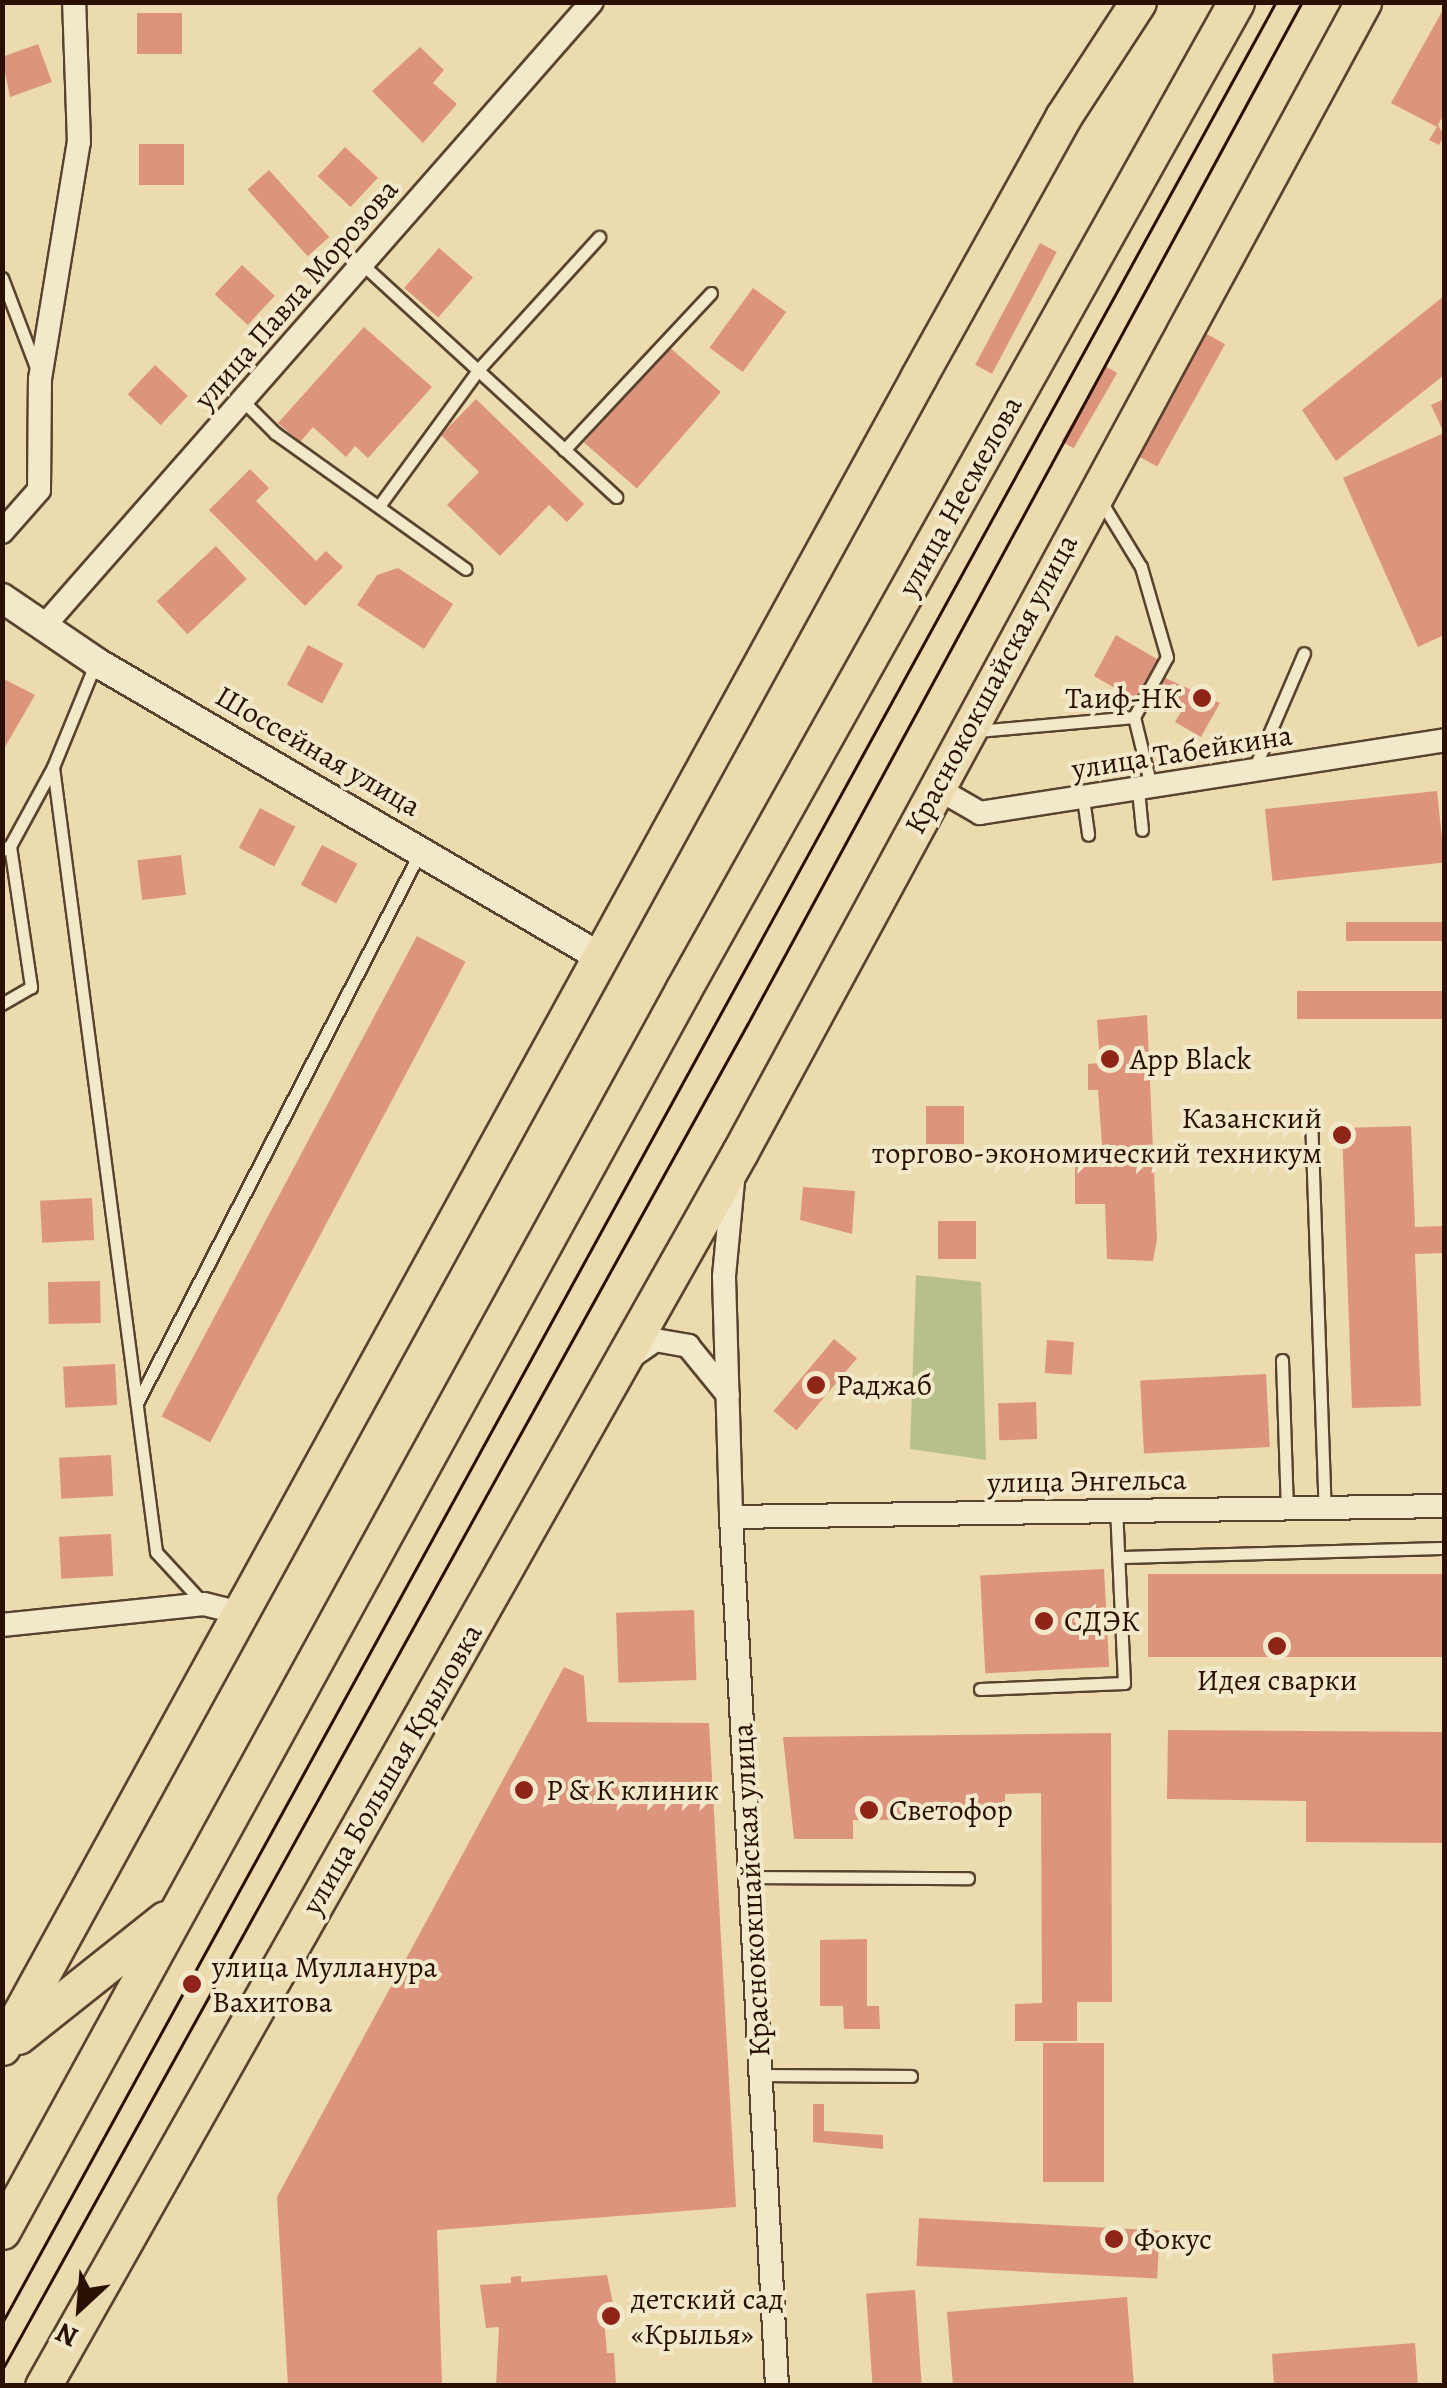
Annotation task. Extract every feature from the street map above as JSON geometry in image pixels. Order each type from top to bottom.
[{"type":"main road","name":"улица Несмелова","points":[[177,1909],[683,990],[1236,2]]},
{"type":"main road","name":"Краснококшайская улица","points":[[740,1152],[963,732],[1362,2]]},
{"type":"main road","points":[[2,2048],[938,342],[1133,6]]},
{"type":"main road","name":"улица Большая Крыловка","points":[[43,2386],[740,1152]]},
{"type":"main road","points":[[2,2048],[177,1909]]},
{"type":"main road","points":[[2,2231],[177,1909]]},
{"type":"street","points":[[2,532],[39,490],[40,378],[78,142],[74,2]]},
{"type":"street","name":"улица Павла Морозова","points":[[44,626],[592,2]]},
{"type":"street","name":"Шоссейная улица","points":[[2,598],[96,662],[422,848],[602,958]]},
{"type":"street","name":"улица Табейкина","points":[[935,787],[980,813],[1444,740]]},
{"type":"street","name":"Краснококшайская улица","points":[[740,1152],[726,1228],[731,1517],[777,2386]]},
{"type":"street","points":[[590,1418],[635,1352],[656,1340],[697,1352],[728,1395]]},
{"type":"street","name":"улица Энгельса","points":[[731,1517],[1444,1506]]},
{"type":"street","points":[[2,1625],[204,1604],[241,1612]]},
{"type":"lane","points":[[379,506],[478,370],[599,236]]},
{"type":"lane","points":[[362,264],[616,496]]},
{"type":"lane","points":[[2,278],[40,378]]},
{"type":"lane","points":[[564,450],[711,293]]},
{"type":"lane","points":[[242,400],[275,433],[466,569]]},
{"type":"lane","points":[[1095,492],[1141,567],[1167,657],[1134,717],[1145,789],[1142,830]]},
{"type":"lane","points":[[1253,772],[1304,653]]},
{"type":"lane","points":[[2,1004],[31,987],[6,848],[53,767],[96,662]]},
{"type":"lane","points":[[963,732],[1134,717]]},
{"type":"lane","points":[[53,767],[156,1552],[204,1604]]},
{"type":"lane","points":[[1082,798],[1088,835]]},
{"type":"lane","points":[[137,1403],[422,848]]},
{"type":"lane","points":[[1311,1116],[1325,1508]]},
{"type":"lane","points":[[1282,1360],[1287,1508]]},
{"type":"lane","points":[[980,1689],[1124,1683],[1116,1510]]},
{"type":"lane","points":[[1120,1557],[1444,1548]]},
{"type":"lane","points":[[750,1877],[968,1878]]},
{"type":"lane","points":[[760,2076],[911,2076]]},
{"type":"green space","points":[[916,1275],[981,1282],[986,1460],[910,1449]]},
{"type":"building","points":[[1444,8],[1444,114],[1438,125],[1444,135],[1439,145],[1429,140],[1437,127],[1391,103]]},
{"type":"building","points":[[137,13],[182,13],[182,54],[137,54]]},
{"type":"building","points":[[38,44],[52,82],[10,97],[2,57]]},
{"type":"building","points":[[420,47],[444,70],[433,83],[457,104],[423,143],[372,91]]},
{"type":"building","points":[[139,144],[184,144],[184,185],[139,185]]},
{"type":"building","points":[[345,147],[378,178],[351,207],[318,176]]},
{"type":"building","points":[[269,170],[329,237],[308,256],[247,189]]},
{"type":"building","points":[[1040,243],[1057,252],[992,374],[975,365]]},
{"type":"building","points":[[439,248],[473,278],[438,318],[404,288]]},
{"type":"building","points":[[242,265],[275,296],[248,325],[215,294]]},
{"type":"building","points":[[753,288],[786,312],[743,372],[710,348]]},
{"type":"building","points":[[1444,296],[1444,375],[1336,461],[1302,410]]},
{"type":"building","points":[[364,327],[432,387],[368,458],[355,446],[346,457],[313,427],[300,442],[278,423]]},
{"type":"building","points":[[1205,333],[1225,344],[1157,467],[1137,455]]},
{"type":"building","points":[[668,346],[721,392],[637,489],[584,443]]},
{"type":"building","points":[[155,365],[188,396],[161,425],[128,394]]},
{"type":"building","points":[[1105,366],[1117,373],[1074,448],[1062,441]]},
{"type":"building","points":[[476,399],[584,504],[567,522],[549,505],[500,556],[447,505],[479,472],[441,435]]},
{"type":"building","points":[[1444,399],[1444,433],[1431,405]]},
{"type":"building","points":[[1444,433],[1444,635],[1418,647],[1343,478]]},
{"type":"building","points":[[250,469],[269,488],[256,501],[316,561],[326,551],[343,567],[305,606],[209,510]]},
{"type":"building","points":[[216,546],[247,579],[187,634],[157,601]]},
{"type":"building","points":[[398,568],[453,604],[424,649],[357,605],[377,575]]},
{"type":"building","points":[[1116,635],[1167,665],[1161,676],[1220,703],[1201,737],[1175,722],[1181,712],[1151,694],[1144,705],[1094,676]]},
{"type":"building","points":[[308,645],[343,664],[322,704],[287,685]]},
{"type":"building","points":[[2,678],[35,695],[2,752]]},
{"type":"building","points":[[1437,791],[1444,863],[1272,881],[1265,809]]},
{"type":"building","points":[[260,808],[295,827],[274,867],[239,848]]},
{"type":"building","points":[[322,845],[357,864],[336,904],[301,885]]},
{"type":"building","points":[[181,855],[186,895],[142,900],[137,860]]},
{"type":"building","points":[[1346,922],[1444,922],[1444,941],[1346,941]]},
{"type":"building","points":[[417,936],[466,962],[210,1442],[162,1416]]},
{"type":"building","points":[[1297,991],[1444,991],[1444,1019],[1297,1019]]},
{"type":"building","points":[[1147,1015],[1157,1239],[1153,1261],[1107,1259],[1105,1204],[1075,1204],[1075,1159],[1103,1158],[1098,1090],[1088,1090],[1088,1064],[1100,1063],[1097,1020]]},
{"type":"building","points":[[926,1106],[964,1106],[964,1144],[926,1144]]},
{"type":"building","points":[[1411,1126],[1415,1227],[1444,1226],[1444,1253],[1415,1254],[1421,1406],[1352,1408],[1342,1128]]},
{"type":"building","points":[[803,1187],[855,1191],[852,1234],[800,1220]]},
{"type":"building","points":[[92,1198],[94,1240],[42,1243],[40,1201]]},
{"type":"building","points":[[938,1221],[976,1221],[976,1259],[938,1259]]},
{"type":"building","points":[[100,1281],[101,1323],[49,1324],[48,1282]]},
{"type":"building","name":"Раджаб","points":[[834,1339],[857,1358],[797,1430],[774,1411]]},
{"type":"building","points":[[1047,1340],[1074,1342],[1072,1375],[1045,1373]]},
{"type":"building","points":[[115,1364],[117,1405],[65,1408],[63,1367]]},
{"type":"building","points":[[1266,1374],[1270,1447],[1144,1453],[1140,1381]]},
{"type":"building","points":[[1036,1402],[1037,1439],[999,1440],[998,1403]]},
{"type":"building","points":[[111,1455],[113,1496],[61,1499],[59,1458]]},
{"type":"building","points":[[111,1534],[113,1576],[61,1579],[59,1537]]},
{"type":"building","name":"СДЭК","points":[[1104,1569],[1109,1667],[985,1673],[980,1575]]},
{"type":"building","points":[[1148,1574],[1444,1574],[1444,1657],[1148,1657]]},
{"type":"building","points":[[694,1610],[696,1680],[618,1683],[616,1613]]},
{"type":"building","points":[[564,1667],[584,1676],[587,1722],[709,1723],[736,2207],[437,2230],[442,2386],[288,2386],[277,2197]]},
{"type":"building","points":[[1168,1730],[1444,1732],[1444,1843],[1306,1842],[1306,1801],[1167,1799]]},
{"type":"building","points":[[1111,1733],[1112,2002],[1077,2002],[1077,2041],[1015,2041],[1015,2004],[1042,2003],[1041,1793],[1005,1794],[1005,1819],[853,1820],[853,1839],[794,1839],[783,1737]]},
{"type":"building","points":[[867,1939],[867,2006],[879,2006],[880,2029],[844,2029],[843,2006],[820,2006],[820,1940]]},
{"type":"building","points":[[1043,2043],[1104,2043],[1104,2182],[1043,2182]]},
{"type":"building","points":[[813,2104],[824,2104],[824,2131],[883,2135],[883,2149],[813,2142]]},
{"type":"building","points":[[919,2218],[1160,2231],[1157,2279],[916,2266]]},
{"type":"building","points":[[607,2275],[616,2318],[604,2318],[607,2353],[614,2353],[616,2384],[496,2386],[499,2327],[486,2328],[480,2285],[511,2283],[511,2277],[521,2276],[521,2282]]},
{"type":"building","points":[[915,2290],[922,2386],[873,2386],[866,2293]]},
{"type":"building","points":[[1127,2297],[1134,2386],[953,2386],[947,2312]]},
{"type":"building","points":[[1415,2343],[1418,2386],[1274,2386],[1272,2354]]},
{"type":"tram line","points":[[2,2323],[1276,2]]},
{"type":"tram line","points":[[2,2370],[747,1025],[1302,2]]},
{"type":"place","name":"Таиф-НК","points":[[1202,698]]},
{"type":"place","name":"App Black","points":[[1110,1059]]},
{"type":"place","name":"Казанский торгово-экономический техникум","points":[[1342,1135]]},
{"type":"place","name":"Раджаб","points":[[816,1385]]},
{"type":"place","name":"СДЭК","points":[[1044,1621]]},
{"type":"place","name":"Идея сварки","points":[[1277,1646]]},
{"type":"place","name":"Р & К клиник","points":[[524,1790]]},
{"type":"place","name":"Светофор","points":[[869,1810]]},
{"type":"place","name":"улица Мулланура Вахитова","points":[[192,1984]]},
{"type":"place","name":"Фокус","points":[[1114,2239]]},
{"type":"place","name":"детский сад «Крылья»","points":[[611,2316]]}]
